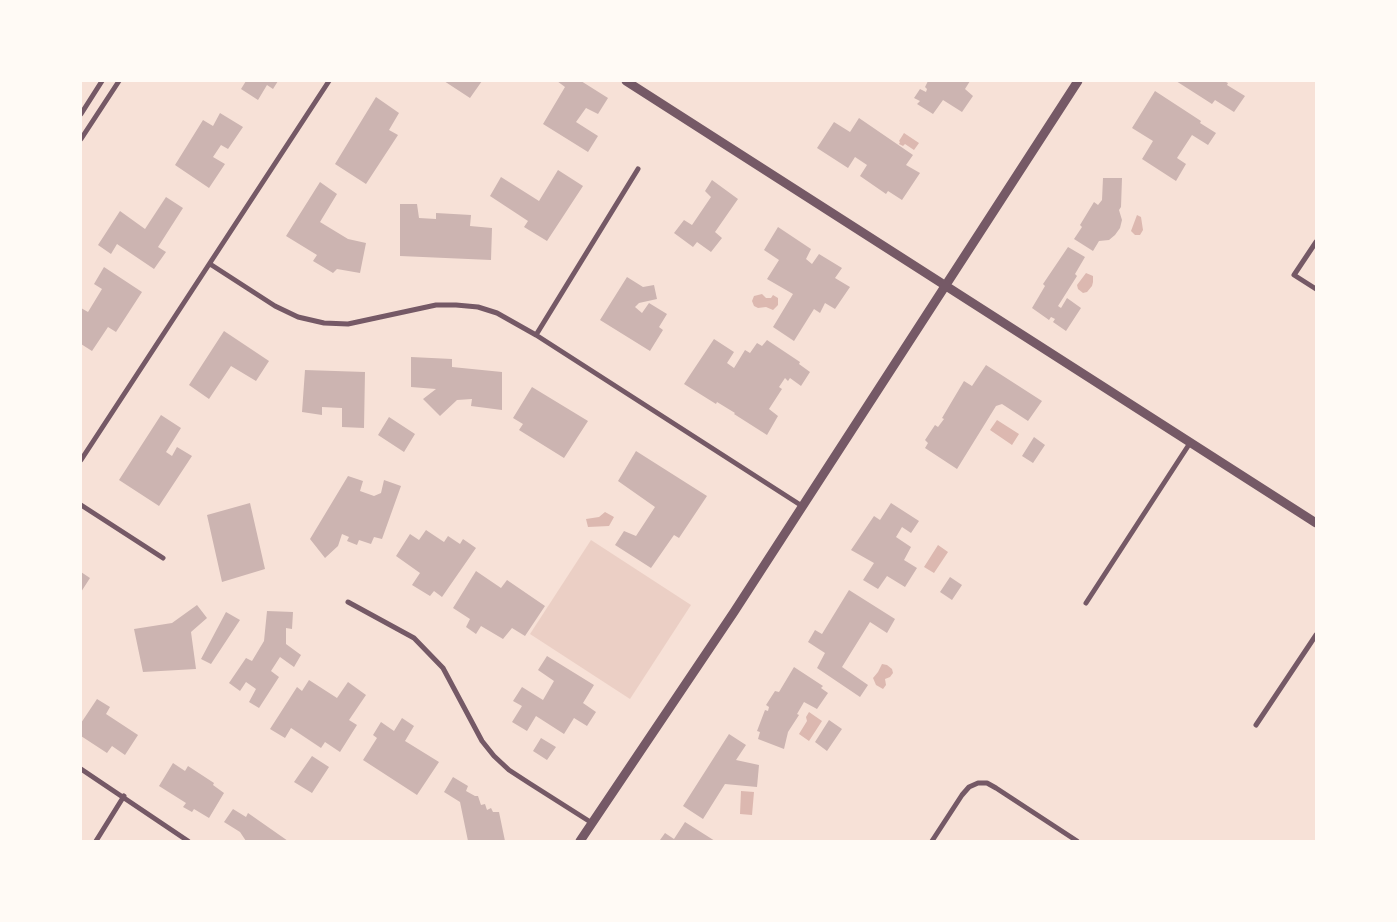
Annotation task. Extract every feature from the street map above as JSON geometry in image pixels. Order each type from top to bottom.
[{"type":"street","points":[[81,114],[102,81]]},
{"type":"street","points":[[81,139],[119,81]]},
{"type":"street","points":[[81,460],[329,81]]},
{"type":"street","points":[[626,81],[1316,523]]},
{"type":"street","points":[[580,841],[802,506],[1078,81]]},
{"type":"street","points":[[536,335],[638,169]]},
{"type":"street","points":[[1316,242],[1294,275],[1316,289]]},
{"type":"street","points":[[210,264],[275,306],[298,317],[324,323],[348,324],[436,306],[478,307],[497,313],[536,335],[802,506]]},
{"type":"street","points":[[1086,603],[1190,443]]},
{"type":"street","points":[[81,505],[163,558]]},
{"type":"street","points":[[348,602],[414,638],[443,668],[482,741],[494,756],[509,770],[529,784],[592,823]]},
{"type":"street","points":[[1256,725],[1316,635]]},
{"type":"street","points":[[81,769],[124,796],[188,841]]},
{"type":"street","points":[[932,841],[962,795],[969,787],[978,783],[987,783],[996,788],[1077,841]]},
{"type":"street","points":[[96,841],[124,796]]},
{"type":"shaded area","points":[[904,133],[919,143],[914,150],[905,144],[903,146],[899,144]]},
{"type":"shaded area","points":[[1137,215],[1141,217],[1143,230],[1140,235],[1135,235],[1131,231]]},
{"type":"shaded area","points":[[1086,273],[1093,276],[1093,282],[1087,292],[1083,293],[1078,289],[1077,285]]},
{"type":"shaded area","points":[[762,294],[766,298],[771,298],[773,295],[778,298],[778,305],[773,310],[754,306],[752,301],[754,296]]},
{"type":"shaded area","points":[[997,420],[1019,434],[1012,445],[990,430]]},
{"type":"shaded area","points":[[605,512],[614,517],[609,526],[588,527],[586,519],[599,517]]},
{"type":"shaded area","points":[[591,540],[691,605],[630,699],[530,634]]},
{"type":"shaded area","points":[[938,545],[948,552],[934,573],[924,567]]},
{"type":"shaded area","points":[[882,664],[892,669],[893,673],[885,679],[886,685],[883,689],[876,685],[873,678]]},
{"type":"shaded area","points":[[809,712],[822,721],[809,741],[799,734],[807,721],[806,717]]},
{"type":"shaded area","points":[[741,791],[754,792],[752,815],[740,814]]},
{"type":"building","points":[[246,81],[278,81],[273,89],[267,85],[258,100],[241,89]]},
{"type":"building","points":[[444,81],[482,81],[470,98]]},
{"type":"building","points":[[557,81],[581,81],[608,98],[598,114],[586,108],[576,122],[598,136],[588,152],[543,124],[565,87]]},
{"type":"building","points":[[928,81],[970,81],[965,89],[973,96],[962,112],[943,100],[933,114],[917,104],[920,101],[914,98],[920,89],[926,92],[927,89],[925,87]]},
{"type":"building","points":[[1176,81],[1224,81],[1228,83],[1227,85],[1245,96],[1234,112],[1215,100],[1212,104]]},
{"type":"building","points":[[1155,91],[1216,133],[1208,145],[1192,135],[1177,158],[1186,164],[1176,181],[1142,159],[1153,141],[1132,128]]},
{"type":"building","points":[[376,97],[399,113],[389,130],[398,135],[366,184],[335,164]]},
{"type":"building","points":[[220,113],[243,127],[228,149],[221,145],[213,157],[225,164],[209,188],[175,165],[203,120],[213,126]]},
{"type":"building","points":[[859,118],[913,155],[906,165],[920,173],[902,200],[888,191],[886,194],[860,176],[867,165],[855,157],[848,168],[817,148],[834,122],[850,132]]},
{"type":"building","points":[[558,170],[583,186],[547,241],[524,227],[528,221],[490,196],[501,177],[539,201]]},
{"type":"building","points":[[1103,178],[1122,178],[1121,207],[1119,210],[1122,220],[1120,228],[1115,235],[1109,240],[1099,241],[1093,251],[1074,239],[1094,202],[1098,205],[1102,200]]},
{"type":"building","points":[[712,180],[738,199],[715,232],[722,238],[711,252],[697,242],[693,247],[674,233],[684,220],[692,225],[711,197],[705,191]]},
{"type":"building","points":[[320,182],[337,194],[320,222],[348,239],[366,243],[360,273],[337,269],[333,273],[313,261],[317,255],[286,236]]},
{"type":"building","points":[[166,197],[183,208],[158,247],[166,252],[154,269],[117,244],[111,254],[98,245],[120,211],[145,229]]},
{"type":"building","points":[[400,204],[417,204],[419,218],[436,219],[436,213],[471,215],[470,226],[492,228],[491,260],[400,256]]},
{"type":"building","points":[[778,227],[811,249],[806,259],[812,264],[819,254],[842,268],[835,278],[850,287],[835,309],[825,303],[820,313],[814,309],[794,341],[773,327],[793,294],[767,279],[779,260],[764,250]]},
{"type":"building","points":[[1068,247],[1085,257],[1075,274],[1077,276],[1058,306],[1061,308],[1067,298],[1081,308],[1066,331],[1053,322],[1055,319],[1051,317],[1049,320],[1032,308],[1045,286],[1043,284]]},
{"type":"building","points":[[104,267],[142,292],[116,332],[108,327],[92,351],[81,344],[81,308],[88,312],[102,289],[94,284]]},
{"type":"building","points":[[627,277],[643,287],[654,285],[657,299],[639,303],[635,307],[642,313],[649,303],[667,314],[659,327],[663,330],[650,351],[600,320]]},
{"type":"building","points":[[224,331],[269,361],[256,381],[231,366],[209,399],[189,385]]},
{"type":"building","points":[[714,339],[734,352],[727,363],[734,368],[745,350],[750,353],[757,343],[762,346],[767,340],[800,362],[799,364],[810,372],[801,386],[790,378],[788,381],[785,378],[779,387],[782,389],[769,409],[778,416],[767,435],[735,413],[717,402],[716,404],[684,384]]},
{"type":"building","points":[[411,357],[452,359],[452,367],[502,372],[502,410],[471,406],[472,399],[457,400],[440,416],[423,399],[436,389],[411,387]]},
{"type":"building","points":[[986,365],[1042,401],[1028,421],[1002,404],[996,406],[957,469],[925,448],[928,443],[925,440],[935,425],[938,427],[944,419],[942,418],[964,381],[972,386]]},
{"type":"building","points":[[305,370],[365,372],[364,428],[342,427],[342,408],[322,407],[322,415],[302,412]]},
{"type":"building","points":[[532,387],[588,421],[564,458],[519,430],[523,424],[513,418]]},
{"type":"building","points":[[161,415],[181,428],[166,452],[172,456],[177,447],[192,456],[159,506],[119,480]]},
{"type":"building","points":[[389,417],[415,434],[404,452],[378,435]]},
{"type":"building","points":[[1034,437],[1045,445],[1033,463],[1022,456]]},
{"type":"building","points":[[636,451],[707,496],[679,538],[674,535],[651,568],[615,545],[624,531],[636,536],[655,507],[618,481]]},
{"type":"building","points":[[348,476],[363,481],[360,491],[374,496],[381,493],[384,480],[401,486],[382,539],[374,537],[371,544],[359,540],[357,545],[347,541],[349,537],[342,534],[338,546],[325,558],[310,539]]},
{"type":"building","points":[[250,503],[265,569],[222,582],[207,515]]},
{"type":"building","points":[[891,503],[919,521],[911,533],[902,527],[896,537],[911,547],[904,560],[917,568],[905,587],[887,576],[878,589],[863,580],[874,563],[851,550],[874,516],[880,520]]},
{"type":"building","points":[[426,530],[444,542],[448,536],[460,544],[463,539],[476,548],[442,597],[434,591],[430,596],[412,585],[420,573],[396,556],[410,534],[419,540]]},
{"type":"building","points":[[476,571],[501,588],[507,580],[545,606],[525,636],[512,628],[503,639],[481,626],[476,634],[466,627],[470,619],[453,608]]},
{"type":"building","points":[[81,572],[90,578],[81,592]]},
{"type":"building","points":[[950,577],[962,585],[952,600],[940,592]]},
{"type":"building","points":[[849,590],[895,619],[887,633],[870,622],[842,667],[868,685],[860,697],[817,668],[825,653],[808,642],[815,630],[822,634]]},
{"type":"building","points":[[197,605],[207,618],[191,632],[196,669],[143,672],[134,629],[172,623]]},
{"type":"building","points":[[267,611],[293,612],[292,629],[286,628],[286,644],[301,655],[294,667],[280,657],[271,671],[279,677],[259,708],[249,702],[256,689],[246,682],[240,691],[229,683],[246,658],[252,661],[264,641]]},
{"type":"building","points":[[226,612],[240,620],[211,664],[201,659]]},
{"type":"building","points":[[547,656],[594,685],[583,703],[596,712],[587,726],[574,718],[564,734],[536,716],[527,731],[512,722],[522,706],[513,701],[522,687],[543,700],[554,681],[538,670]]},
{"type":"building","points":[[794,667],[823,686],[821,688],[828,693],[817,709],[804,702],[797,714],[799,715],[788,732],[784,749],[758,739],[760,732],[757,731],[765,710],[768,711],[769,707],[766,705],[775,691],[779,692]]},
{"type":"building","points":[[309,680],[337,698],[348,682],[366,695],[349,720],[357,725],[340,752],[325,742],[321,748],[291,728],[285,738],[270,729],[297,687],[302,691]]},
{"type":"building","points":[[97,699],[110,707],[106,714],[138,735],[125,755],[112,746],[107,753],[81,736],[81,723]]},
{"type":"building","points":[[402,718],[414,726],[405,741],[439,762],[417,795],[363,760],[377,738],[373,735],[381,722],[394,731]]},
{"type":"building","points":[[829,720],[842,729],[827,751],[815,742]]},
{"type":"building","points":[[729,734],[746,745],[736,760],[759,765],[757,787],[725,784],[703,819],[683,806]]},
{"type":"building","points":[[541,738],[556,747],[547,760],[533,751]]},
{"type":"building","points":[[312,756],[329,767],[312,793],[294,782]]},
{"type":"building","points":[[173,763],[185,771],[188,766],[214,783],[213,785],[224,793],[209,818],[194,809],[192,812],[183,807],[186,803],[159,786]]},
{"type":"building","points":[[453,777],[468,786],[466,791],[478,796],[481,805],[485,804],[487,810],[491,808],[493,812],[499,812],[505,841],[468,841],[460,802],[444,792]]},
{"type":"building","points":[[233,809],[246,817],[248,813],[288,841],[246,841],[240,832],[224,822]]},
{"type":"building","points":[[685,822],[715,841],[660,840],[665,833],[674,839]]}]
